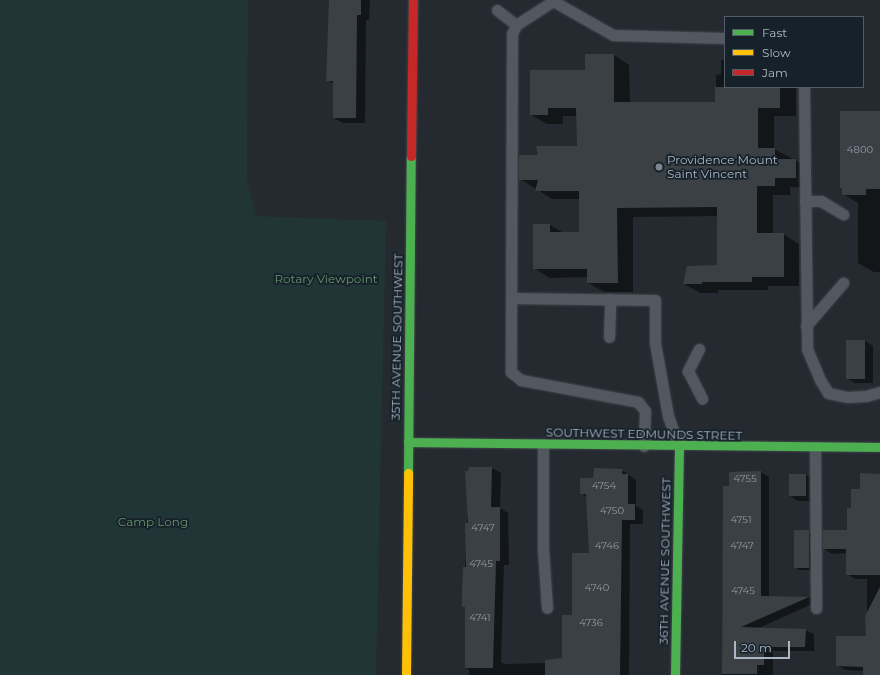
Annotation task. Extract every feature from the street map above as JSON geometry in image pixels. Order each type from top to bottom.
[{"type":"street","name":"35TH AVENUE SOUTHWEST","points":[[406,675],[413,0]]},
{"type":"street","name":"SOUTHWEST EDMUNDS STREET","points":[[408,442],[679,447],[880,447]]},
{"type":"street","name":"36TH AVENUE SOUTHWEST","points":[[675,675],[679,447]]},
{"type":"lane","points":[[644,446],[645,411],[638,402],[521,380],[511,372],[512,34],[516,25],[553,1],[613,36],[724,38]]},
{"type":"lane","points":[[497,10],[516,25]]},
{"type":"lane","points":[[804,88],[804,201],[806,326],[808,349],[820,380],[828,393],[847,397],[866,396],[880,392]]},
{"type":"lane","points":[[804,201],[821,201],[844,214]]},
{"type":"lane","points":[[806,326],[843,283]]},
{"type":"lane","points":[[511,298],[655,300],[655,343],[668,416],[679,447]]},
{"type":"lane","points":[[610,299],[610,337]]},
{"type":"lane","points":[[699,349],[688,371],[702,398]]},
{"type":"lane","points":[[543,444],[543,549],[547,608]]},
{"type":"lane","points":[[815,447],[816,608]]},
{"type":"green space","name":"Camp Long","points":[[0,0],[248,0],[247,179],[256,216],[386,221],[376,675],[0,675]]},
{"type":"building","points":[[329,0],[361,0],[361,15],[357,15],[356,118],[333,118],[333,81],[326,81]]},
{"type":"building","name":"Providence Mount Saint Vincent","points":[[585,54],[614,54],[614,102],[715,102],[715,87],[780,88],[780,108],[758,108],[758,148],[775,148],[775,159],[796,159],[796,178],[775,178],[775,186],[757,186],[757,233],[784,233],[784,277],[752,277],[752,282],[702,282],[702,284],[683,284],[687,266],[717,265],[717,207],[617,208],[618,283],[587,283],[587,269],[533,269],[533,224],[550,224],[550,232],[579,232],[579,191],[535,191],[538,180],[519,180],[519,155],[538,155],[536,146],[577,146],[576,108],[548,108],[548,115],[530,115],[530,70],[585,70]]},
{"type":"building","points":[[840,111],[880,111],[880,189],[866,189],[866,195],[842,195],[842,188],[840,188]]},
{"type":"building","points":[[846,340],[865,340],[865,379],[846,379]]},
{"type":"building","points":[[469,467],[492,467],[491,507],[500,507],[500,561],[496,561],[493,668],[465,668],[465,607],[462,607],[462,591],[463,567],[466,567],[465,523],[468,523],[465,471],[468,471]]},
{"type":"building","points":[[594,468],[623,469],[622,474],[628,474],[628,504],[635,504],[635,520],[622,520],[620,675],[545,675],[545,660],[562,658],[562,615],[572,615],[572,553],[589,553],[586,494],[580,494],[580,478],[593,478]]},
{"type":"building","points":[[761,471],[761,596],[809,597],[741,627],[806,629],[805,647],[764,647],[764,665],[757,665],[757,674],[722,674],[723,486],[729,486],[729,472]]},
{"type":"building","points":[[860,473],[880,474],[880,575],[846,575],[846,549],[823,549],[823,530],[847,530],[847,508],[851,508],[851,489],[860,489]]},
{"type":"building","points":[[789,474],[806,474],[806,496],[789,496]]},
{"type":"building","points":[[794,530],[809,530],[809,568],[794,568]]},
{"type":"building","points":[[880,587],[880,675],[863,675],[863,667],[836,666],[836,636],[866,636],[865,616]]},
{"type":"traffic: fast","points":[[408,473],[411,156]]},
{"type":"traffic: fast","points":[[408,442],[880,447]]},
{"type":"traffic: fast","points":[[675,675],[679,447]]},
{"type":"traffic: slow","points":[[406,675],[408,473]]},
{"type":"traffic: jam","points":[[411,156],[413,0]]},
{"type":"place","name":"Providence Mount Saint Vincent","points":[[659,167]]},
{"type":"park label","name":"Rotary Viewpoint","points":[[326,279]]}]
